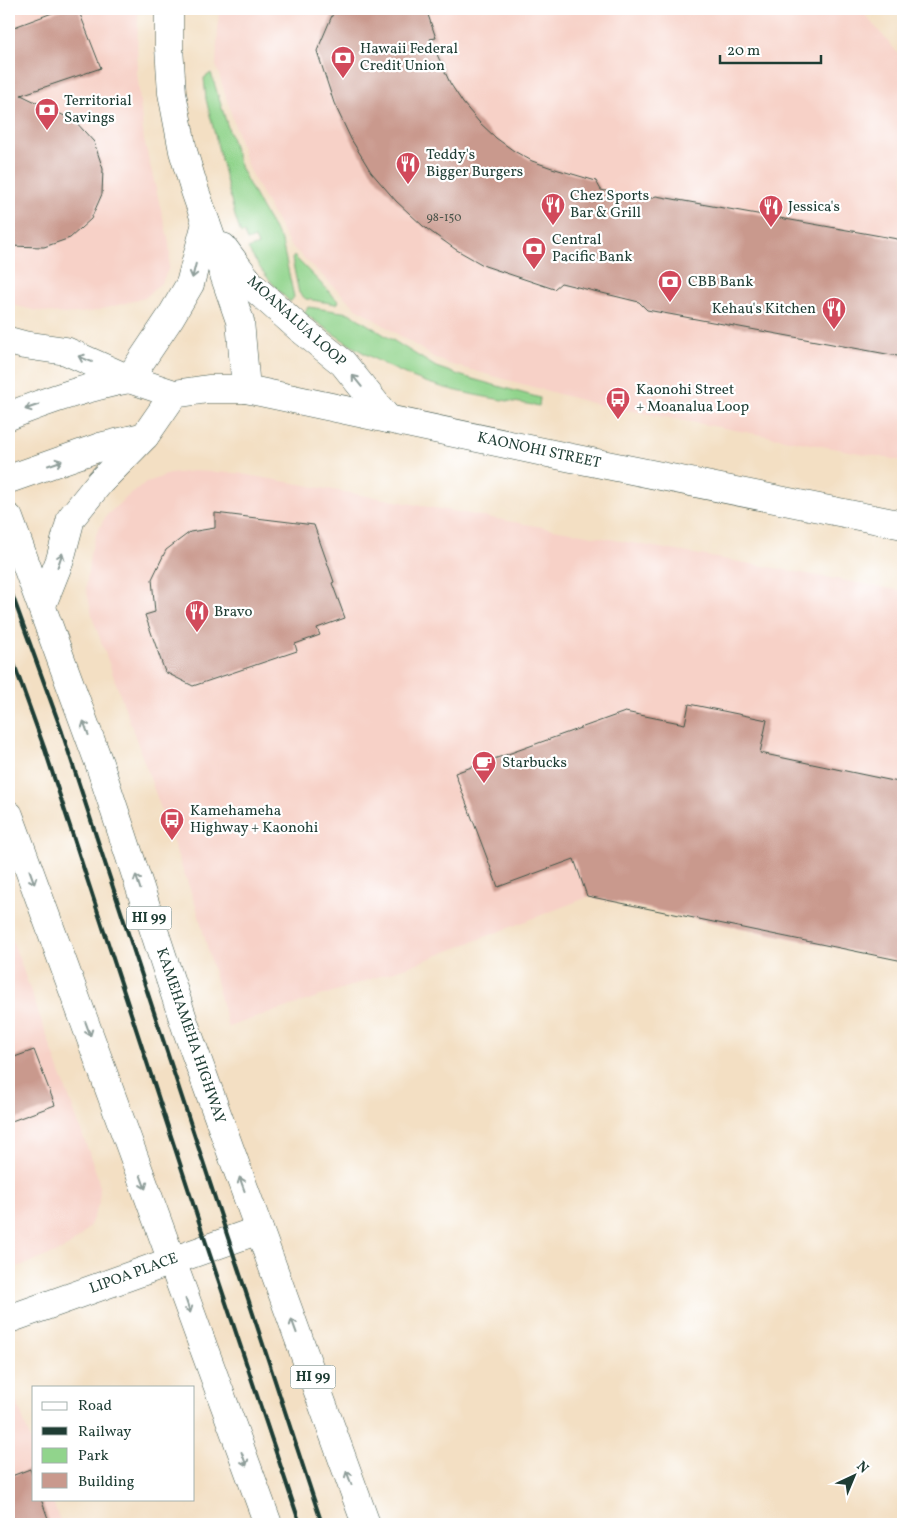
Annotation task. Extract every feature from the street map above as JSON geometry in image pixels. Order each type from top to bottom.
[{"type":"street","name":"MOANALUA LOOP","points":[[169,9],[172,93],[183,151],[240,321],[246,389]]},
{"type":"street","name":"MOANALUA LOOP","points":[[206,224],[252,286],[298,328],[343,363],[388,419]]},
{"type":"street","points":[[9,341],[66,351],[129,379],[170,318],[190,284],[206,224]]},
{"type":"street","name":"KAONOHI STREET","points":[[9,416],[74,392],[100,384],[129,379],[174,394],[208,389],[246,389],[903,525]]},
{"type":"street","points":[[42,605],[60,560],[71,518],[100,482],[145,436],[174,394]]},
{"type":"street","points":[[9,479],[103,446],[145,436]]},
{"type":"street","name":"KAMEHAMEHA HIGHWAY","points":[[9,518],[99,763],[186,1028],[366,1524]]},
{"type":"street","points":[[9,815],[268,1524]]},
{"type":"street","name":"LIPOA PLACE","points":[[9,1320],[259,1230]]},
{"type":"shaded area","points":[[9,9],[138,9],[137,71],[144,140],[169,242],[170,256],[168,270],[162,282],[145,298],[91,312],[64,314],[37,311],[9,304]]},
{"type":"shaded area","points":[[219,9],[860,9],[903,59],[903,461],[599,405],[449,364],[435,358],[355,307],[289,244],[248,168],[216,65]]},
{"type":"shaded area","points":[[193,471],[236,473],[903,591],[903,962],[588,897],[410,966],[228,1027],[198,912],[93,619],[86,588],[90,554],[97,532],[106,516],[145,483],[169,474]]},
{"type":"shaded area","points":[[9,931],[97,1175],[100,1188],[99,1202],[94,1216],[89,1227],[80,1237],[69,1246],[55,1253],[9,1270]]},
{"type":"shaded area","points":[[9,1380],[32,1443],[32,1500],[52,1500],[61,1524],[9,1524]]},
{"type":"green space","points":[[211,73],[241,169],[282,242],[294,297],[290,302],[267,277],[248,249],[258,245],[255,238],[247,241],[244,233],[241,234],[206,99],[204,78]]},
{"type":"green space","points":[[294,256],[339,302],[336,304],[306,299],[299,293],[292,259]]},
{"type":"green space","points":[[308,307],[349,313],[436,367],[540,398],[539,406],[458,391],[427,383],[398,371],[356,348],[304,313]]},
{"type":"building","name":"Territorial Savings","points":[[63,9],[78,9],[101,68],[21,95],[75,121],[94,142],[103,169],[102,194],[91,219],[70,238],[44,247],[9,246],[9,29]]},
{"type":"building","points":[[343,9],[426,9],[436,38],[430,39],[450,83],[463,103],[479,122],[514,151],[532,161],[596,181],[601,190],[647,200],[656,196],[903,240],[903,357],[647,310],[639,302],[561,283],[554,289],[485,266],[455,249],[423,226],[396,201],[371,172],[351,139],[334,103],[317,51],[334,11]]},
{"type":"building","points":[[215,513],[314,525],[345,618],[317,628],[320,635],[295,644],[297,651],[193,686],[165,672],[145,615],[155,612],[152,579],[166,550],[190,532],[215,528]]},
{"type":"building","points":[[689,704],[767,720],[760,753],[903,783],[903,961],[587,896],[574,859],[498,887],[455,773],[625,712],[685,724]]},
{"type":"building","points":[[34,1050],[55,1105],[9,1122],[9,1059]]},
{"type":"building","points":[[30,1469],[32,1474],[32,1500],[41,1500],[50,1524],[9,1524],[9,1477]]},
{"type":"railway","points":[[9,586],[62,732],[322,1524]]},
{"type":"railway","points":[[9,650],[45,750],[300,1524]]},
{"type":"place","name":"Hawaii Federal Credit Union","points":[[343,79]]},
{"type":"place","name":"Territorial Savings","points":[[47,131]]},
{"type":"place","name":"Teddy's Bigger Burgers","points":[[408,185]]},
{"type":"place","name":"Chez Sports Bar & Grill","points":[[553,226]]},
{"type":"place","name":"Jessica's","points":[[771,228]]},
{"type":"place","name":"Central Pacific Bank","points":[[534,270]]},
{"type":"place","name":"CBB Bank","points":[[670,303]]},
{"type":"place","name":"Kehau's Kitchen","points":[[834,330]]},
{"type":"place","name":"Kaonohi Street + Moanalua Loop","points":[[618,420]]},
{"type":"place","name":"Bravo","points":[[197,633]]},
{"type":"place","name":"Starbucks","points":[[484,784]]},
{"type":"place","name":"Kamehameha Highway + Kaonohi","points":[[172,841]]}]
